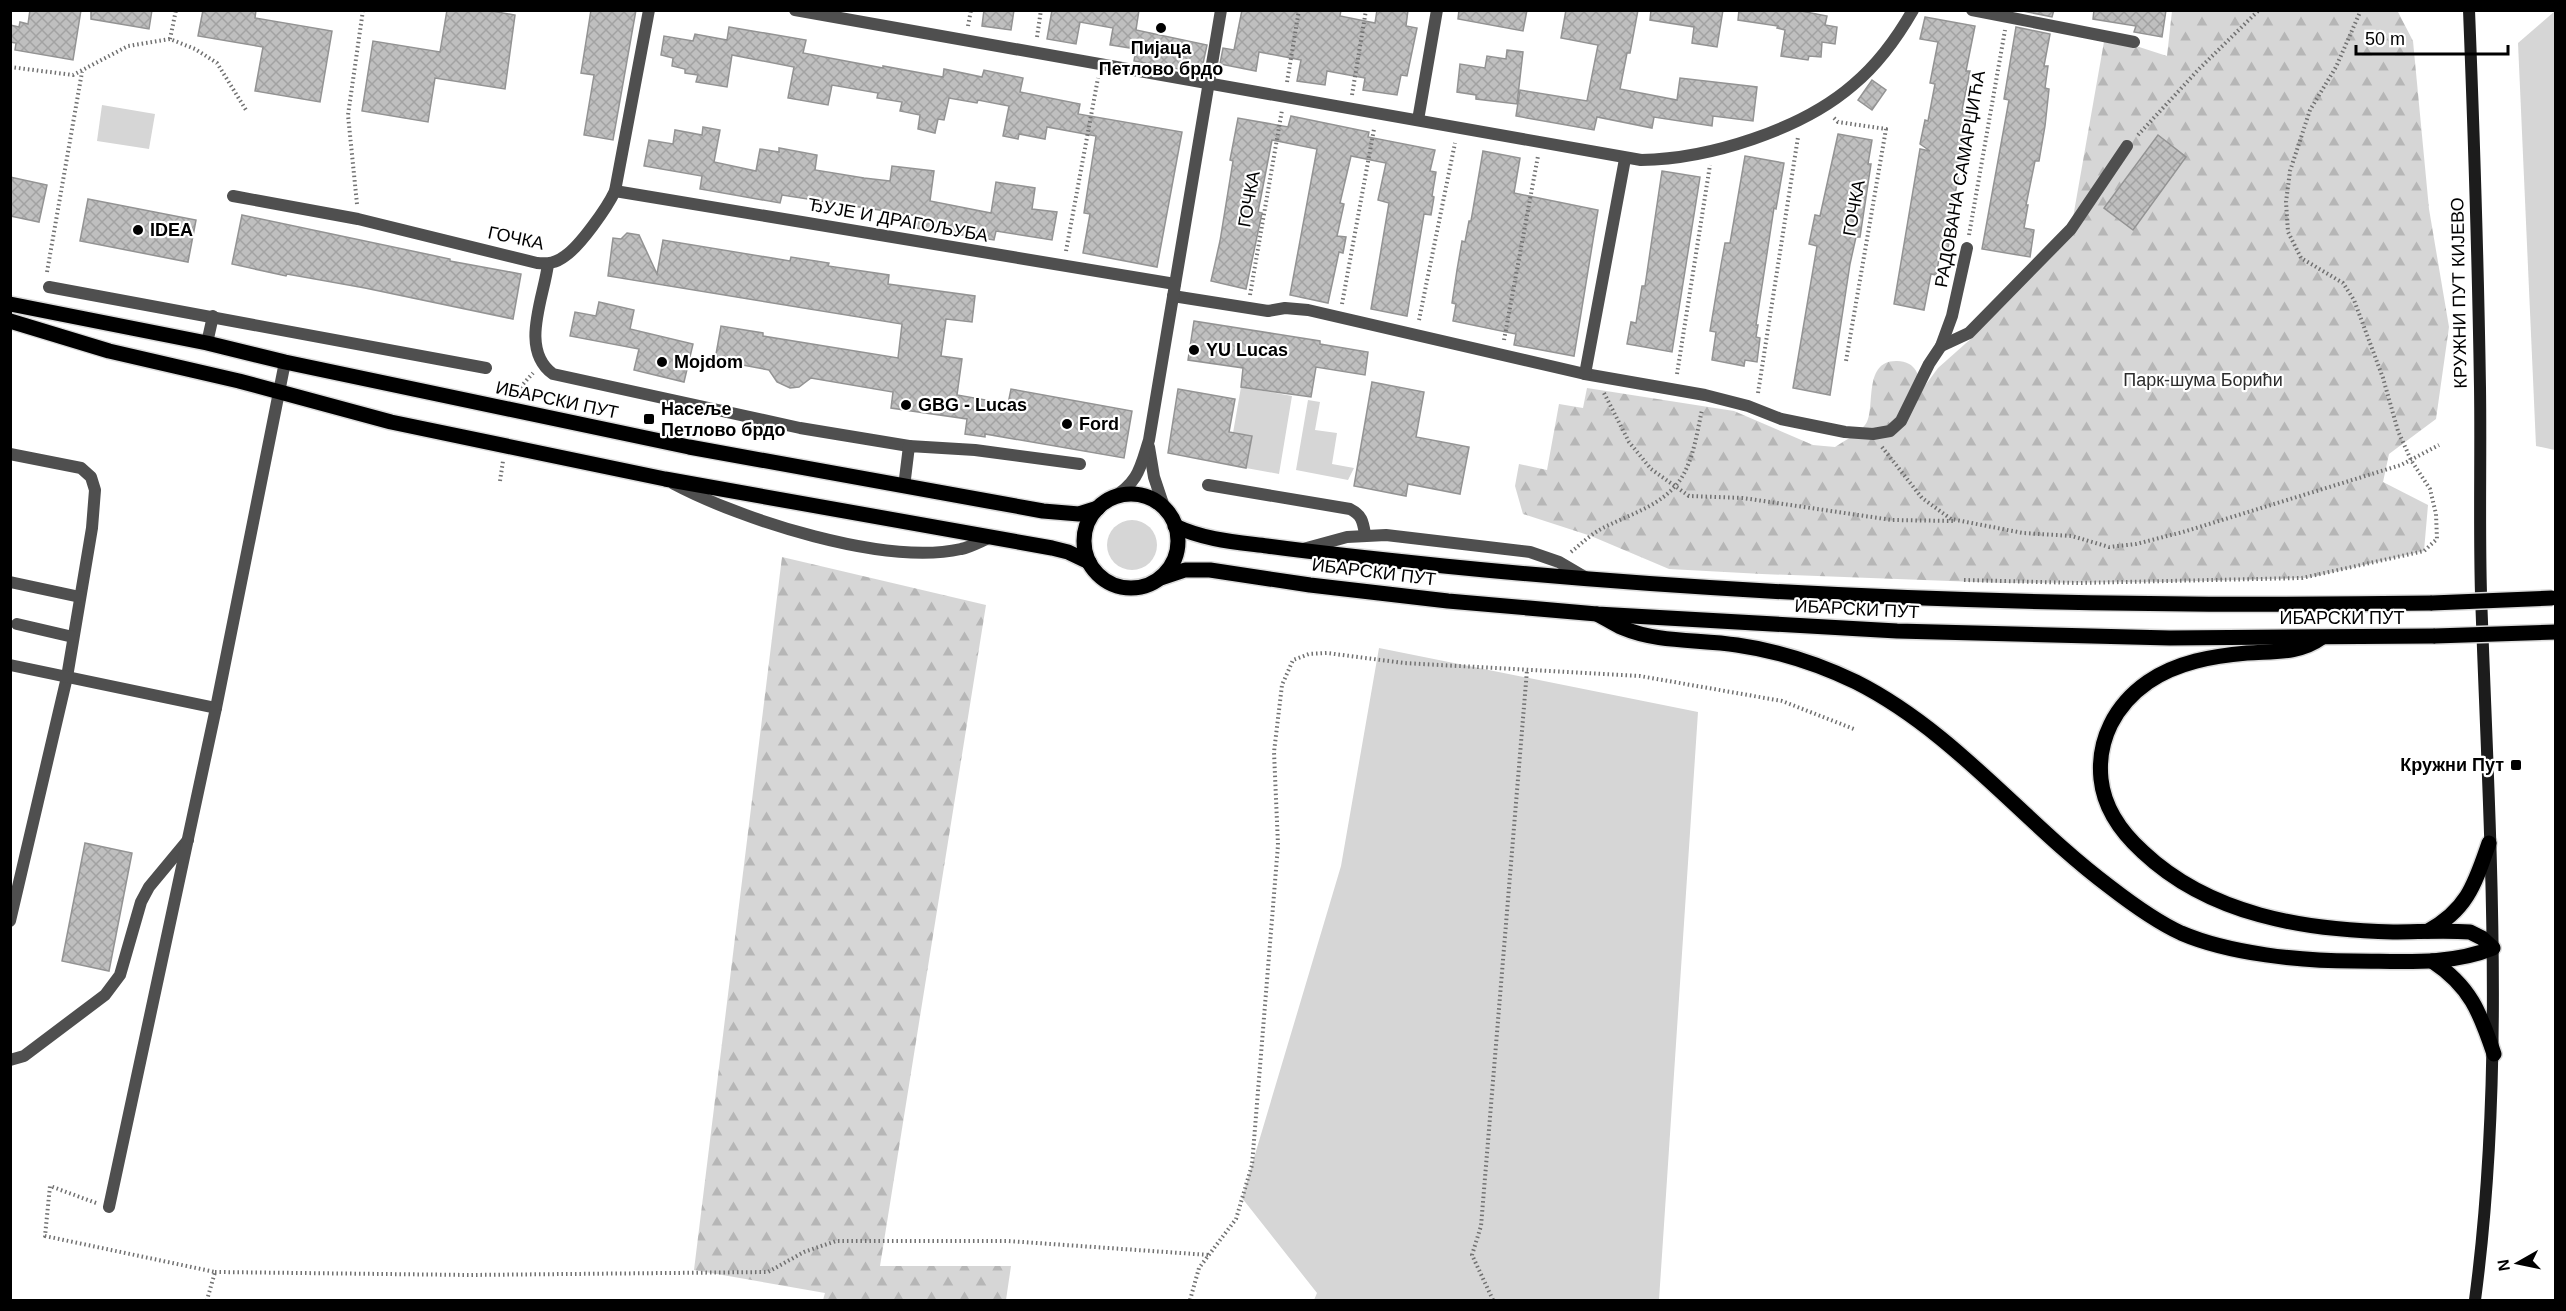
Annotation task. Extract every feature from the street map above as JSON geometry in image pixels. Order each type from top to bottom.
[{"type":"main road","name":"КРУЖНИ ПУТ КИЈЕВО","points":[[2469,10],[2479,316],[2481,575],[2493,948],[2494,1054],[2488,1169],[2475,1300]]},
{"type":"main road","name":"ИБАРСКИ ПУТ","points":[[10,304],[207,343],[285,362],[678,445],[1043,511],[1079,514],[1098,508]]},
{"type":"main road","points":[[10,321],[109,351],[391,422],[665,479],[1052,548],[1068,552],[1089,562],[1105,580],[1127,588],[1150,584],[1161,578],[1174,560],[1177,549],[1175,526],[1166,510],[1157,502],[1134,495],[1112,499],[1098,508],[1085,534],[1084,543],[1089,562]]},
{"type":"main road","name":"ИБАРСКИ ПУТ","points":[[1175,526],[1204,538],[1297,551],[1592,581],[1807,594],[1992,601],[2221,605],[2432,603],[2554,598]]},
{"type":"main road","name":"ИБАРСКИ ПУТ","points":[[1161,578],[1185,570],[1210,570],[1437,599],[1597,614],[1897,631],[2170,638],[2321,638],[2556,632]]},
{"type":"main road","points":[[1597,614],[1624,628],[1655,637],[1739,645],[1779,653],[1825,668],[1859,684],[1925,724],[2084,868],[2146,914],[2183,933],[2221,945],[2303,960],[2432,961],[2469,956],[2493,948],[2482,938],[2470,932],[2331,929],[2271,918],[2216,901],[2183,883],[2151,859],[2126,836],[2102,791],[2099,762],[2104,736],[2115,714],[2148,682],[2172,669],[2220,656],[2302,649],[2321,638]]},
{"type":"main road","points":[[2428,931],[2448,919],[2464,903],[2476,882],[2489,843]]},
{"type":"main road","points":[[2432,961],[2461,985],[2473,1000],[2494,1054]]},
{"type":"street","name":"ГОЧКА","points":[[233,196],[358,219],[548,264],[558,261],[570,253],[606,207],[615,191],[649,10]]},
{"type":"street","points":[[795,10],[1459,127],[1625,159],[1649,160],[1713,150],[1801,119],[1824,106],[1864,75],[1885,52],[1913,10]]},
{"type":"street","points":[[1112,499],[1126,490],[1135,480],[1149,440],[1221,10]]},
{"type":"street","points":[[1418,120],[1437,10]]},
{"type":"street","points":[[1972,10],[2134,42]]},
{"type":"street","points":[[1941,346],[1969,333],[2071,229],[2127,146]]},
{"type":"street","points":[[1589,374],[1625,159]]},
{"type":"street","name":"ЂУЈЕ И ДРАГОЉУБА","points":[[615,191],[1064,267],[1268,311],[1285,308],[1308,310],[1589,374],[1705,395],[1793,422],[1845,432],[1873,434]]},
{"type":"street","name":"РАДОВАНА САМАРЏИЋА","points":[[1873,434],[1890,431],[1901,421],[1929,364],[1941,346],[1952,316],[1967,248]]},
{"type":"street","points":[[548,264],[535,333],[536,348],[542,363],[561,378],[849,438],[909,446],[975,450],[1080,464]]},
{"type":"street","points":[[48,281],[213,316],[486,368]]},
{"type":"street","points":[[207,343],[213,316]]},
{"type":"street","points":[[109,1207],[216,708],[285,362]]},
{"type":"street","points":[[1149,440],[1154,477],[1166,510]]},
{"type":"street","points":[[904,487],[909,446]]},
{"type":"street","points":[[10,454],[81,468],[91,477],[95,490],[92,528],[67,677],[10,921]]},
{"type":"street","points":[[665,479],[697,496],[771,525],[849,543],[888,549],[940,552],[962,549],[991,537]]},
{"type":"street","points":[[1208,485],[1350,509],[1358,513],[1363,520],[1365,534]]},
{"type":"street","points":[[1297,551],[1365,534],[1494,546],[1530,552],[1559,562],[1592,581]]},
{"type":"street","points":[[10,582],[80,597]]},
{"type":"street","points":[[17,624],[73,637]]},
{"type":"street","points":[[10,665],[216,708]]},
{"type":"street","points":[[10,1060],[24,1056],[33,1050],[105,995],[114,985],[120,975],[141,902],[149,887],[188,840]]},
{"type":"path","points":[[170,39],[176,10]]},
{"type":"path","points":[[358,219],[348,115],[363,10]]},
{"type":"path","points":[[1034,53],[1041,10]]},
{"type":"path","name":"ГОЧКА","points":[[1248,307],[1299,10]]},
{"type":"path","points":[[1349,108],[1366,10]]},
{"type":"path","points":[[2127,146],[2199,69],[2259,10]]},
{"type":"path","points":[[2078,583],[2302,578],[2424,551],[2437,540],[2436,514],[2430,489],[2411,460],[2398,431],[2383,378],[2354,300],[2343,283],[2301,258],[2288,232],[2286,202],[2290,171],[2310,110],[2336,68],[2361,10]]},
{"type":"path","name":"РАДОВАНА САМАРЏИЋА","points":[[1967,248],[2007,17]]},
{"type":"path","points":[[10,66],[73,75],[128,46],[170,39],[195,48],[217,63],[246,110]]},
{"type":"path","points":[[1064,267],[1101,64]]},
{"type":"path","points":[[48,281],[82,72]]},
{"type":"path","name":"ГОЧКА","points":[[1824,106],[1838,122],[1886,129],[1846,361]]},
{"type":"path","points":[[1340,317],[1377,113]]},
{"type":"path","points":[[1756,409],[1801,119]]},
{"type":"path","points":[[1416,335],[1459,127]]},
{"type":"path","points":[[1501,354],[1541,143]]},
{"type":"path","points":[[1675,389],[1713,150]]},
{"type":"path","points":[[516,399],[518,391],[542,363]]},
{"type":"path","points":[[1589,374],[1612,406],[1629,442],[1651,469],[1689,496],[1743,498],[1892,520],[1962,521]]},
{"type":"path","points":[[1559,562],[1591,536],[1661,499],[1675,486],[1683,476],[1695,442],[1705,395]]},
{"type":"path","points":[[1873,434],[1922,498],[1951,519],[2024,533],[2072,536],[2109,547],[2136,544],[2264,507],[2401,465],[2439,446]]},
{"type":"path","points":[[500,481],[503,460]]},
{"type":"path","points":[[1190,1300],[1199,1268],[1236,1220],[1251,1166],[1278,845],[1274,752],[1282,685],[1293,660],[1309,654],[1327,653],[1404,663],[1640,676],[1782,701],[1854,729]]},
{"type":"path","points":[[1493,1300],[1472,1255],[1481,1226],[1527,670]]},
{"type":"path","points":[[109,1207],[50,1186],[45,1236],[215,1272],[469,1275],[768,1272],[804,1252],[836,1241],[1008,1241],[1209,1255]]},
{"type":"path","points":[[207,1300],[215,1272]]},
{"type":"green space","name":"Парк-шума Борићи","points":[[2397,10],[2413,41],[2429,209],[2449,327],[2436,419],[2389,454],[2383,482],[2428,505],[2424,551],[2307,578],[2003,583],[1762,574],[1669,569],[1591,536],[1523,514],[1515,486],[1519,464],[1547,470],[1559,404],[1583,408],[1587,388],[1734,411],[1813,445],[1835,447],[1865,425],[1870,409],[1874,377],[1886,363],[1897,361],[1908,363],[1915,369],[1924,387],[1938,368],[1974,336],[2071,229],[2105,36],[2167,56],[2172,11]]},
{"type":"green space","points":[[2555,11],[2555,450],[2536,446],[2518,43]]},
{"type":"green space","points":[[102,105],[155,114],[149,149],[97,141]]},
{"type":"green space","points":[[1241,387],[1292,396],[1279,474],[1246,468],[1252,437],[1233,433]]},
{"type":"green space","points":[[1308,400],[1320,402],[1315,430],[1337,433],[1332,464],[1354,468],[1348,480],[1296,470]]},
{"type":"green space","points":[[1132,520],[1141,522],[1152,531],[1157,545],[1155,554],[1146,565],[1132,570],[1123,568],[1112,559],[1107,545],[1109,536],[1118,525]]},
{"type":"green space","points":[[782,557],[986,605],[880,1266],[1011,1266],[1006,1300],[823,1300],[825,1293],[694,1270]]},
{"type":"green space","points":[[1379,648],[1698,712],[1659,1300],[1314,1300],[1317,1293],[1242,1198],[1341,866]]},
{"type":"building","points":[[30,10],[81,10],[73,60],[15,50],[16,43],[10,42],[10,25],[19,27],[20,22],[28,24]]},
{"type":"building","points":[[91,10],[152,10],[149,29],[91,19]]},
{"type":"building","points":[[203,10],[256,10],[255,18],[332,31],[320,102],[255,91],[263,47],[198,36]]},
{"type":"building","points":[[447,10],[486,10],[515,15],[505,89],[435,78],[428,122],[362,111],[373,41],[440,52]]},
{"type":"building","points":[[591,10],[636,10],[613,140],[584,135],[594,75],[581,73]]},
{"type":"building","points":[[984,10],[1014,10],[1011,30],[982,26]]},
{"type":"building","points":[[1052,10],[1139,10],[1136,30],[1207,45],[1201,73],[1134,61],[1136,49],[1110,45],[1113,28],[1080,22],[1076,44],[1047,39]]},
{"type":"building","points":[[1242,10],[1341,10],[1340,16],[1375,23],[1377,10],[1408,10],[1406,26],[1417,28],[1407,76],[1401,75],[1397,95],[1363,90],[1365,78],[1327,71],[1325,85],[1297,81],[1301,60],[1259,52],[1256,71],[1220,64],[1223,48],[1234,50]]},
{"type":"building","points":[[1459,10],[1527,10],[1523,31],[1458,19]]},
{"type":"building","points":[[1566,10],[1638,10],[1620,89],[1677,100],[1680,78],[1757,87],[1753,121],[1713,116],[1712,126],[1654,117],[1652,128],[1597,117],[1594,130],[1516,116],[1520,90],[1587,101],[1598,45],[1561,38]]},
{"type":"building","points":[[1651,10],[1723,10],[1717,47],[1692,43],[1694,27],[1650,20]]},
{"type":"building","points":[[1739,10],[1796,10],[1827,16],[1825,25],[1837,27],[1835,44],[1822,42],[1821,57],[1809,56],[1808,60],[1781,56],[1785,30],[1777,28],[1778,26],[1738,20]]},
{"type":"building","points":[[2018,10],[2054,10],[2052,17]]},
{"type":"building","points":[[2094,10],[2166,10],[2162,37],[2134,32],[2136,26],[2093,19]]},
{"type":"building","points":[[1925,17],[1975,26],[1966,71],[1970,71],[1962,110],[1971,112],[1948,230],[1951,231],[1949,243],[1946,256],[1940,254],[1936,275],[1931,274],[1924,310],[1894,304],[1920,149],[1930,151],[1920,144],[1925,120],[1928,121],[1935,84],[1930,83],[1938,42],[1920,39]]},
{"type":"building","points":[[729,27],[806,40],[803,53],[883,68],[883,66],[943,77],[944,69],[982,77],[984,70],[1023,78],[1020,92],[1080,104],[1078,114],[1182,132],[1157,267],[1083,253],[1090,214],[1084,213],[1096,136],[1047,127],[1045,139],[1019,134],[1018,139],[1003,136],[1009,106],[978,100],[977,103],[949,98],[944,120],[938,119],[935,133],[918,129],[920,115],[900,111],[902,102],[877,98],[878,93],[832,85],[828,105],[788,98],[794,67],[732,55],[727,87],[696,82],[698,75],[685,73],[685,69],[672,66],[673,58],[661,55],[664,36],[693,41],[695,34],[727,40]]},
{"type":"building","points":[[2016,27],[2050,34],[2044,66],[2048,66],[2045,88],[2049,89],[2045,126],[2039,161],[2035,161],[2026,205],[2028,205],[2024,228],[2034,230],[2030,257],[1982,249],[2009,100],[2004,99]]},
{"type":"building","points":[[1507,50],[1523,52],[1517,104],[1476,99],[1476,95],[1457,92],[1460,64],[1485,68],[1487,56],[1506,59]]},
{"type":"building","points":[[1872,80],[1886,90],[1872,110],[1858,100]]},
{"type":"building","points":[[1291,116],[1369,132],[1368,137],[1435,150],[1430,171],[1436,172],[1431,215],[1424,214],[1407,316],[1371,309],[1389,203],[1378,200],[1386,163],[1351,156],[1340,203],[1344,204],[1337,236],[1346,237],[1343,253],[1339,252],[1328,303],[1290,295],[1317,149],[1272,140],[1258,212],[1262,213],[1246,289],[1211,281],[1220,241],[1233,161],[1230,160],[1238,118],[1288,127]]},
{"type":"building","points":[[703,127],[720,130],[714,162],[756,171],[760,149],[779,152],[779,148],[817,155],[815,170],[864,178],[890,181],[892,166],[934,171],[930,201],[991,213],[996,182],[1035,188],[1032,209],[1057,212],[1052,240],[996,231],[994,240],[916,228],[918,216],[782,195],[780,203],[700,189],[702,176],[644,166],[649,140],[673,144],[675,130],[702,135]]},
{"type":"building","points":[[1838,134],[1872,140],[1868,164],[1871,164],[1860,237],[1856,237],[1850,264],[1830,395],[1793,388],[1817,246],[1809,244],[1815,215],[1820,216]]},
{"type":"building","points":[[2158,135],[2186,157],[2133,230],[2104,208]]},
{"type":"building","points":[[1483,151],[1520,158],[1514,193],[1598,210],[1574,356],[1514,345],[1516,334],[1453,321],[1456,304],[1452,303],[1462,241],[1465,242],[1469,221],[1471,221]]},
{"type":"building","points":[[1745,156],[1784,163],[1776,209],[1774,208],[1756,325],[1758,325],[1756,337],[1760,338],[1757,362],[1745,360],[1744,366],[1712,360],[1716,332],[1710,331],[1725,243],[1730,243]]},
{"type":"building","points":[[1662,171],[1700,177],[1672,352],[1627,344],[1631,322],[1636,323],[1642,286],[1645,286]]},
{"type":"building","points":[[10,177],[47,185],[39,222],[10,216]]},
{"type":"building","name":"IDEA","points":[[88,199],[196,220],[188,262],[80,241]]},
{"type":"building","points":[[242,215],[450,259],[450,261],[521,274],[513,319],[365,288],[287,274],[286,276],[232,264]]},
{"type":"building","points":[[627,233],[639,235],[657,274],[663,240],[790,261],[791,257],[829,263],[828,266],[889,275],[888,284],[975,296],[972,322],[946,319],[941,356],[962,359],[957,395],[1008,404],[1011,389],[1132,411],[1124,458],[985,434],[985,437],[965,434],[967,419],[891,408],[893,392],[811,378],[799,387],[790,388],[777,382],[769,370],[715,360],[721,326],[763,333],[763,336],[898,358],[902,324],[608,276],[613,238],[621,239]]},
{"type":"building","points":[[599,302],[634,310],[630,329],[693,344],[684,382],[634,370],[639,349],[570,336],[575,312],[596,316]]},
{"type":"building","points":[[1194,321],[1320,341],[1320,344],[1368,352],[1365,375],[1316,367],[1311,397],[1241,387],[1243,368],[1188,360]]},
{"type":"building","points":[[1372,382],[1424,392],[1416,437],[1469,447],[1460,494],[1408,484],[1406,496],[1354,486]]},
{"type":"building","points":[[1178,389],[1235,399],[1229,432],[1252,436],[1246,468],[1168,453]]},
{"type":"building","points":[[85,843],[132,853],[109,971],[62,961]]},
{"type":"place","name":"Пијаца Петлово брдо","points":[[1161,28]]},
{"type":"place","name":"IDEA","points":[[138,230]]},
{"type":"place","name":"YU Lucas","points":[[1194,350]]},
{"type":"place","name":"Mojdom","points":[[662,362]]},
{"type":"place","name":"GBG - Lucas","points":[[906,405]]},
{"type":"place","name":"Насеље Петлово брдо","points":[[649,419]]},
{"type":"place","name":"Ford","points":[[1067,424]]},
{"type":"place","name":"Кружни Пут","points":[[2516,765]]}]
